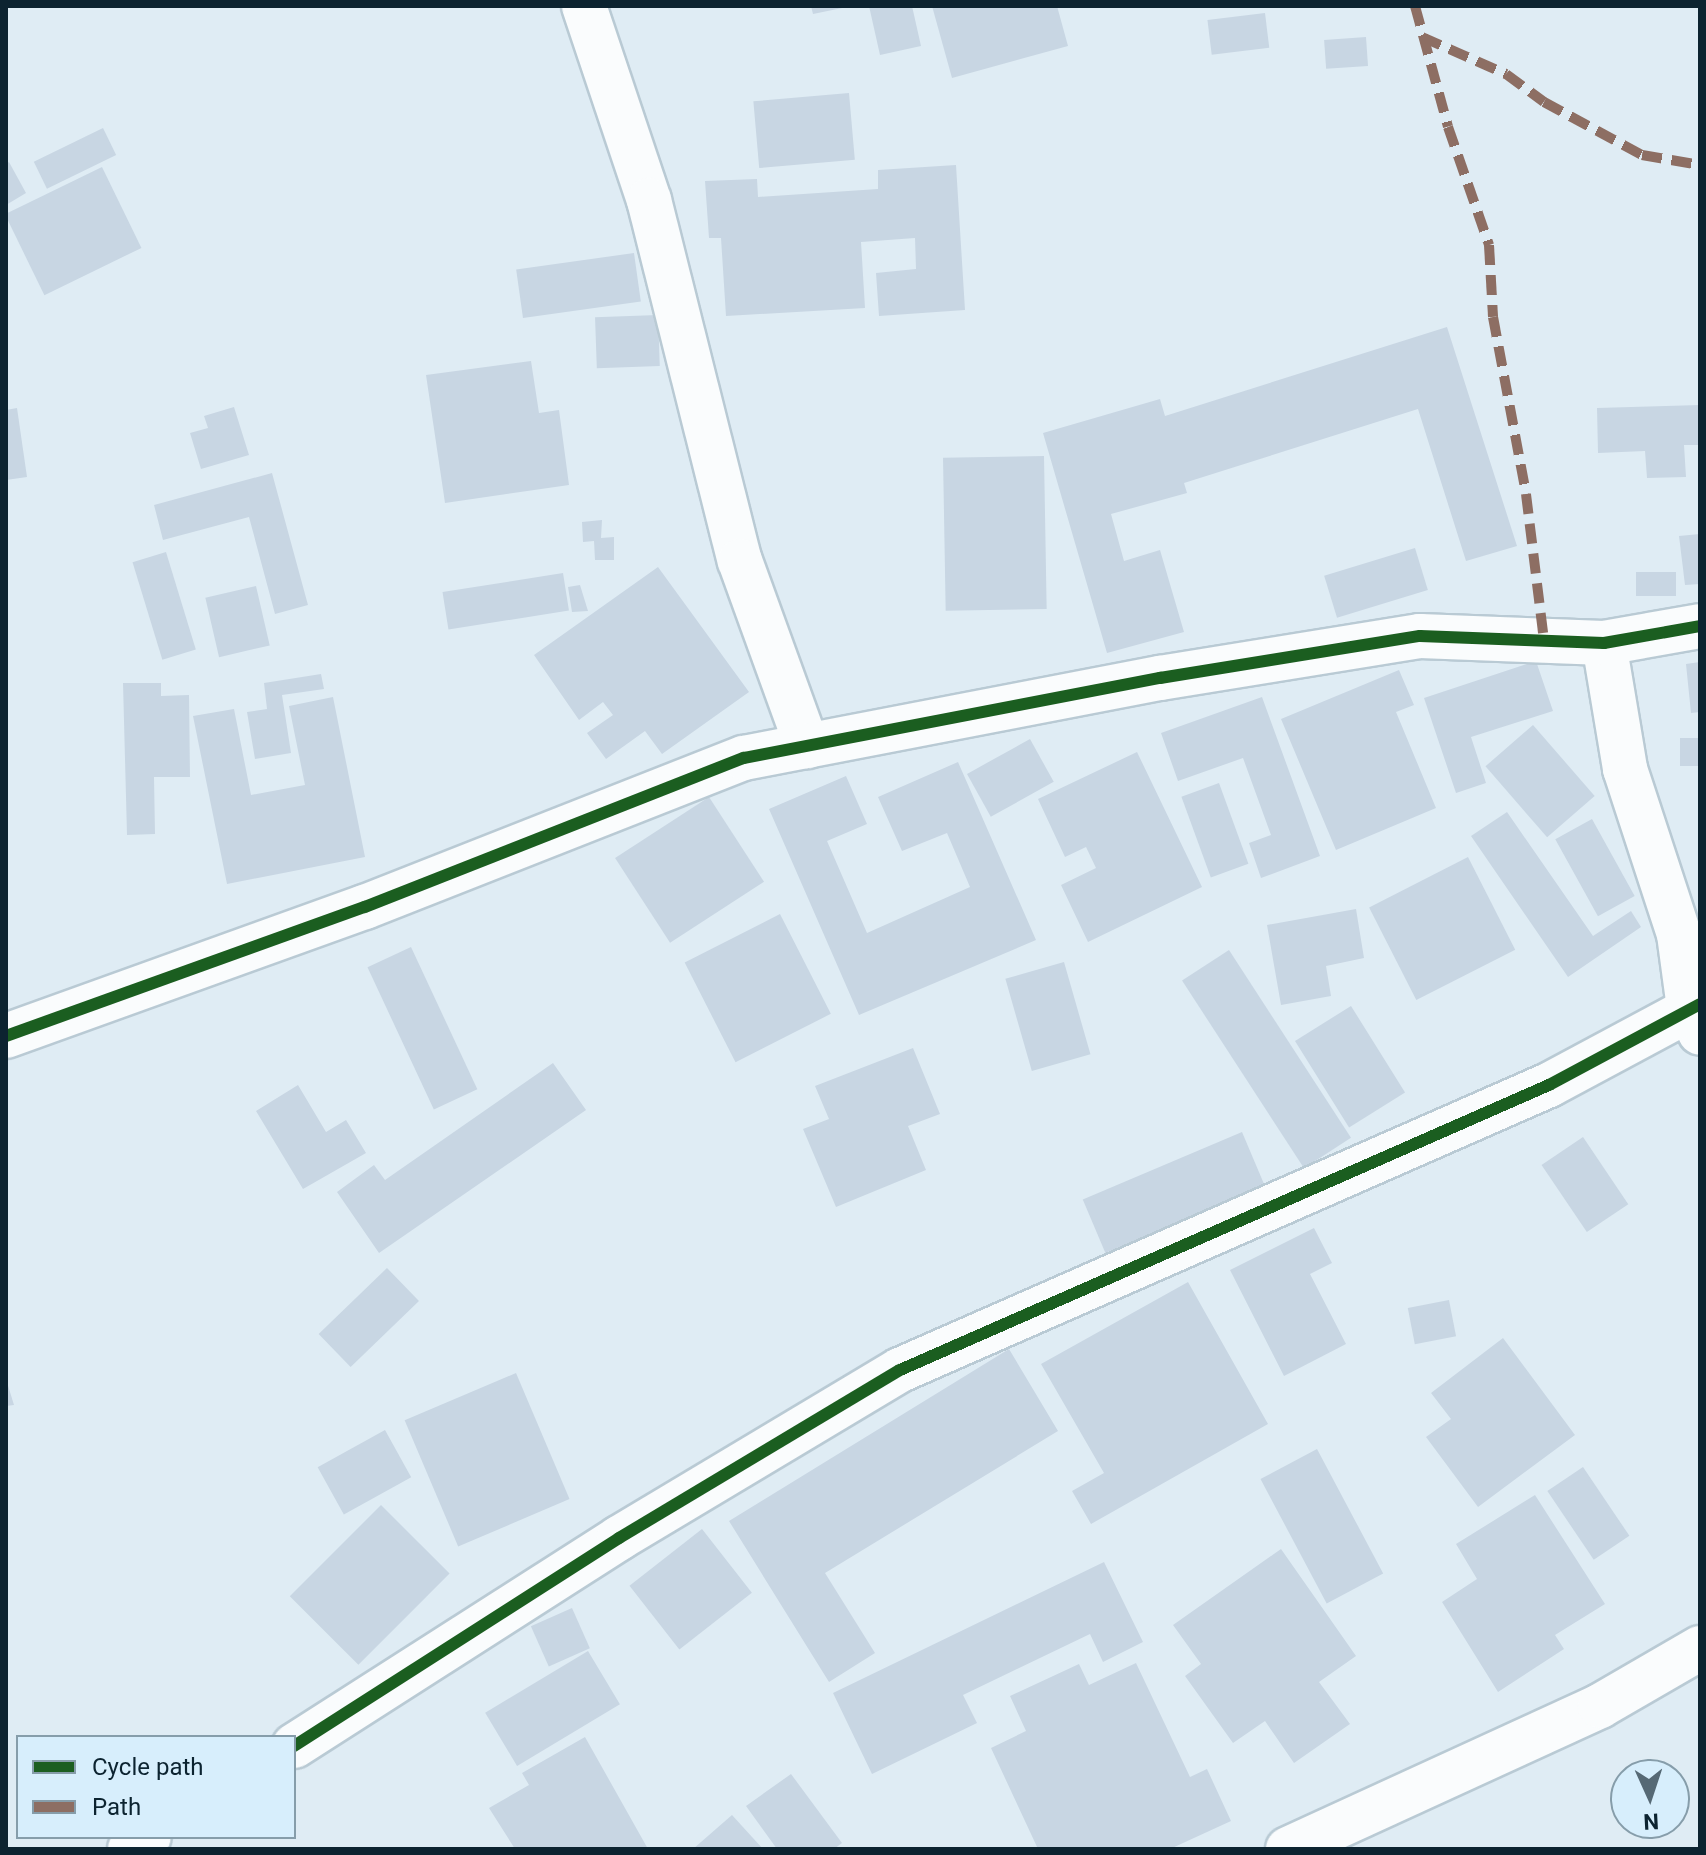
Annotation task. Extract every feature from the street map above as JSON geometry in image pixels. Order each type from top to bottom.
[{"type":"street","points":[[584,6],[649,200],[740,561],[807,746]]},
{"type":"street","points":[[6,1036],[365,907],[744,758],[1160,678],[1420,636],[1604,643],[1700,626]]},
{"type":"street","points":[[296,1745],[619,1538],[900,1370],[1549,1085],[1696,1015],[1679,934],[1625,769],[1604,643]]},
{"type":"street","points":[[1288,1849],[1600,1706],[1700,1648]]},
{"type":"building","points":[[811,6],[847,6],[847,7],[813,14]]},
{"type":"building","points":[[869,6],[912,6],[921,46],[880,55]]},
{"type":"building","points":[[932,6],[1057,6],[1068,46],[952,78]]},
{"type":"building","points":[[1265,13],[1269,48],[1212,55],[1207,20]]},
{"type":"building","points":[[1366,37],[1368,66],[1326,69],[1324,40]]},
{"type":"building","points":[[849,93],[855,160],[759,168],[753,101]]},
{"type":"building","points":[[103,128],[116,155],[47,189],[34,162]]},
{"type":"building","points":[[9,162],[26,193],[6,205],[6,164]]},
{"type":"building","points":[[956,165],[965,310],[879,316],[876,273],[916,269],[915,238],[861,242],[865,308],[726,316],[721,238],[709,238],[705,181],[757,179],[758,197],[878,189],[878,170]]},
{"type":"building","points":[[102,167],[141,248],[44,295],[6,214]]},
{"type":"building","points":[[634,253],[641,302],[523,318],[516,270]]},
{"type":"building","points":[[658,315],[660,366],[597,368],[595,317]]},
{"type":"building","points":[[1447,327],[1517,546],[1466,561],[1418,409],[1184,483],[1187,493],[1111,514],[1124,561],[1160,550],[1184,632],[1107,653],[1043,433],[1160,399],[1165,416]]},
{"type":"building","points":[[531,361],[539,413],[559,410],[569,485],[445,503],[426,375]]},
{"type":"building","points":[[1700,405],[1700,445],[1684,445],[1686,477],[1647,478],[1645,451],[1598,453],[1597,408]]},
{"type":"building","points":[[234,407],[249,455],[201,469],[190,433],[208,428],[204,416]]},
{"type":"building","points":[[17,408],[27,477],[6,480],[6,410]]},
{"type":"building","points":[[1044,456],[1047,609],[946,611],[943,458]]},
{"type":"building","points":[[272,473],[308,605],[275,614],[249,517],[163,540],[154,505]]},
{"type":"building","points":[[602,520],[601,538],[614,537],[614,560],[595,560],[594,541],[583,542],[582,522]]},
{"type":"building","points":[[1700,534],[1700,584],[1685,585],[1679,536]]},
{"type":"building","points":[[1415,548],[1428,590],[1337,618],[1324,576]]},
{"type":"building","points":[[166,552],[196,650],[162,660],[133,562]]},
{"type":"building","points":[[658,567],[749,692],[662,754],[645,731],[606,759],[587,733],[613,715],[603,702],[579,720],[534,655]]},
{"type":"building","points":[[1636,572],[1676,572],[1676,596],[1636,596]]},
{"type":"building","points":[[563,573],[569,611],[448,630],[443,592]]},
{"type":"building","points":[[580,585],[588,611],[572,612],[568,587]]},
{"type":"building","points":[[256,586],[270,645],[219,657],[205,598]]},
{"type":"building","points":[[1536,661],[1553,711],[1471,737],[1486,783],[1456,793],[1424,698]]},
{"type":"building","points":[[1700,662],[1700,712],[1691,713],[1686,664]]},
{"type":"building","points":[[1399,670],[1414,705],[1396,712],[1436,808],[1336,850],[1281,719]]},
{"type":"building","points":[[321,674],[324,689],[282,695],[291,753],[255,759],[247,712],[267,709],[264,683]]},
{"type":"building","points":[[123,683],[161,683],[161,696],[189,695],[190,777],[154,777],[155,834],[127,835]]},
{"type":"building","points":[[333,697],[365,857],[227,884],[193,716],[234,709],[251,795],[305,785],[289,706]]},
{"type":"building","points":[[1262,697],[1320,856],[1261,878],[1249,843],[1271,835],[1243,758],[1178,781],[1161,733]]},
{"type":"building","points":[[1533,725],[1595,796],[1547,837],[1485,766]]},
{"type":"building","points":[[1680,738],[1700,738],[1700,766],[1680,766]]},
{"type":"building","points":[[1030,739],[1054,782],[991,817],[967,774]]},
{"type":"building","points":[[1137,752],[1202,887],[1088,942],[1061,885],[1096,868],[1086,847],[1065,857],[1038,799]]},
{"type":"building","points":[[958,762],[1036,940],[859,1015],[769,809],[846,776],[867,824],[827,841],[867,933],[970,887],[947,833],[902,851],[878,797]]},
{"type":"building","points":[[1219,783],[1248,864],[1211,877],[1181,797]]},
{"type":"building","points":[[709,797],[764,882],[670,943],[615,858]]},
{"type":"building","points":[[1507,812],[1593,936],[1631,911],[1641,927],[1568,977],[1471,836]]},
{"type":"building","points":[[1592,819],[1635,896],[1598,916],[1555,839]]},
{"type":"building","points":[[1468,857],[1515,950],[1416,1000],[1369,907]]},
{"type":"building","points":[[1356,909],[1364,958],[1326,966],[1331,996],[1281,1005],[1267,925]]},
{"type":"building","points":[[780,914],[831,1014],[736,1062],[685,963]]},
{"type":"building","points":[[411,947],[477,1089],[434,1110],[367,967]]},
{"type":"building","points":[[1229,950],[1351,1138],[1304,1168],[1182,980]]},
{"type":"building","points":[[1064,962],[1090,1054],[1032,1071],[1005,979]]},
{"type":"building","points":[[1351,1006],[1405,1093],[1349,1127],[1295,1041]]},
{"type":"building","points":[[913,1048],[940,1114],[908,1126],[926,1170],[836,1207],[803,1129],[829,1119],[815,1086]]},
{"type":"building","points":[[553,1063],[586,1110],[379,1253],[337,1192],[374,1165],[385,1180]]},
{"type":"building","points":[[298,1085],[326,1132],[346,1120],[366,1153],[303,1189],[256,1111]]},
{"type":"building","points":[[1242,1132],[1265,1185],[1105,1253],[1083,1200]]},
{"type":"building","points":[[1583,1137],[1628,1204],[1587,1232],[1542,1165]]},
{"type":"building","points":[[1314,1228],[1332,1263],[1310,1274],[1346,1344],[1284,1376],[1230,1270]]},
{"type":"building","points":[[387,1268],[419,1301],[351,1367],[319,1334]]},
{"type":"building","points":[[1188,1282],[1268,1424],[1091,1524],[1072,1491],[1104,1473],[1041,1364]]},
{"type":"building","points":[[1449,1300],[1456,1336],[1415,1344],[1408,1308]]},
{"type":"building","points":[[1503,1338],[1575,1435],[1478,1507],[1426,1437],[1451,1419],[1431,1393]]},
{"type":"building","points":[[1009,1349],[1058,1431],[825,1573],[875,1653],[829,1682],[729,1521]]},
{"type":"building","points":[[516,1373],[570,1499],[458,1546],[405,1420]]},
{"type":"building","points":[[6,1379],[14,1405],[6,1406]]},
{"type":"building","points":[[385,1430],[411,1477],[344,1515],[318,1467]]},
{"type":"building","points":[[1317,1449],[1383,1573],[1327,1604],[1260,1479]]},
{"type":"building","points":[[1583,1467],[1629,1536],[1594,1560],[1547,1491]]},
{"type":"building","points":[[1535,1495],[1605,1604],[1555,1635],[1564,1649],[1498,1692],[1442,1602],[1477,1579],[1456,1544]]},
{"type":"building","points":[[381,1505],[450,1574],[358,1665],[290,1596]]},
{"type":"building","points":[[702,1529],[752,1593],[679,1649],[630,1586]]},
{"type":"building","points":[[1281,1549],[1356,1656],[1319,1682],[1350,1724],[1294,1763],[1265,1721],[1233,1743],[1185,1676],[1201,1664],[1173,1625]]},
{"type":"building","points":[[1104,1562],[1143,1642],[1103,1662],[1090,1634],[963,1695],[977,1723],[872,1774],[833,1693]]},
{"type":"building","points":[[572,1608],[590,1648],[549,1666],[531,1626]]},
{"type":"building","points":[[588,1651],[620,1704],[517,1766],[485,1713]]},
{"type":"building","points":[[1136,1663],[1190,1777],[1207,1769],[1231,1821],[1170,1849],[1038,1849],[991,1748],[1026,1731],[1010,1696],[1079,1664],[1089,1685]]},
{"type":"building","points":[[585,1737],[648,1849],[515,1849],[489,1808],[529,1785],[522,1773]]},
{"type":"building","points":[[791,1774],[842,1843],[834,1849],[777,1849],[746,1806]]},
{"type":"building","points":[[732,1815],[763,1849],[693,1849]]},
{"type":"marked path","points":[[1415,6],[1448,127],[1489,245],[1493,317],[1526,494],[1544,641]]},
{"type":"marked path","points":[[1422,37],[1506,74],[1544,102],[1642,155],[1700,165]]},
{"type":"cycle path","points":[[6,1036],[365,907],[744,758],[1160,678],[1420,636],[1604,643],[1700,626]]},
{"type":"cycle path","points":[[296,1745],[619,1538],[900,1370],[1549,1085],[1700,1004]]}]
